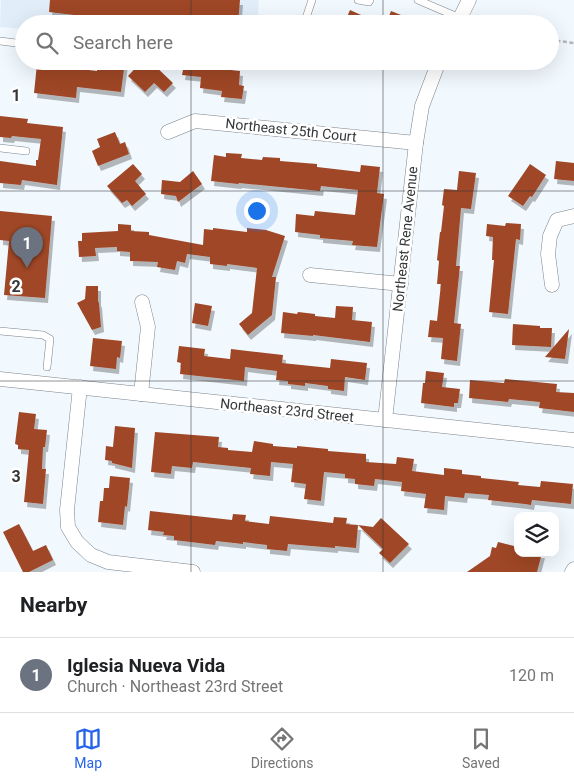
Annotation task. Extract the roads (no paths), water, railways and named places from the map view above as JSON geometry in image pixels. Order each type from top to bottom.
[{"type":"street","points":[[462,15],[469,0]]},
{"type":"street","name":"Northeast Rene Avenue","points":[[385,420],[416,143],[422,106],[436,70]]},
{"type":"street","name":"Northeast 25th Court","points":[[168,132],[195,121],[416,143]]},
{"type":"street","points":[[552,285],[548,254],[550,236],[557,220],[574,216]]},
{"type":"street","points":[[310,275],[401,284]]},
{"type":"street","points":[[141,394],[148,327],[142,302]]},
{"type":"street","name":"Northeast 23rd Street","points":[[0,379],[574,440]]},
{"type":"street","points":[[80,387],[67,510],[68,527],[78,542],[91,555],[108,562],[193,572]]},
{"type":"lane","points":[[307,15],[312,0]]},
{"type":"lane","points":[[358,0],[369,2],[370,0]]},
{"type":"lane","points":[[418,0],[447,15]]},
{"type":"lane","points":[[0,41],[15,43]]},
{"type":"lane","points":[[0,148],[26,151]]},
{"type":"lane","points":[[0,331],[43,335],[50,339],[47,367]]},
{"type":"place","name":"Iglesia Nueva Vida","points":[[27,268]]}]
